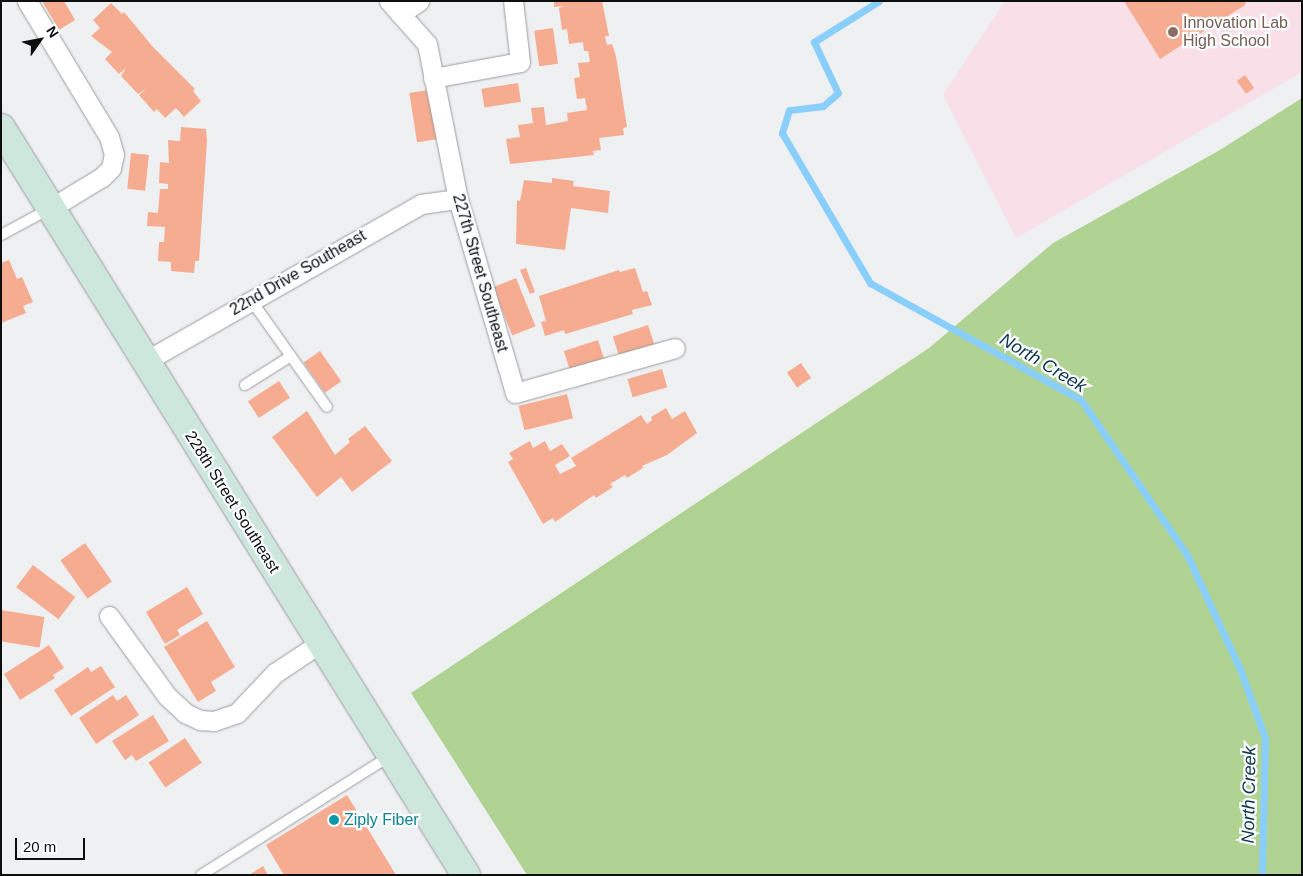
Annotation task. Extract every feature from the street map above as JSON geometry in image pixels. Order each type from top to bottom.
[{"type":"main road","name":"228th Street Southeast","points":[[1,128],[144,362],[466,875]]},
{"type":"street","points":[[26,1],[109,137],[114,154],[111,168],[102,177],[50,208]]},
{"type":"street","points":[[395,8],[419,1]]},
{"type":"street","points":[[433,78],[520,62],[513,1]]},
{"type":"street","name":"227th Street Southeast","points":[[395,8],[427,44],[458,199],[515,393],[675,348]]},
{"type":"street","name":"22nd Drive Southeast","points":[[144,362],[421,204],[458,199]]},
{"type":"street","points":[[109,616],[167,696],[185,713],[200,720],[214,721],[237,713],[276,673],[320,643]]},
{"type":"lane","points":[[1,235],[50,208]]},
{"type":"lane","points":[[251,300],[327,407]]},
{"type":"lane","points":[[245,385],[291,356]]},
{"type":"lane","points":[[201,875],[391,755]]},
{"type":"shaded area","points":[[1005,1],[1302,1],[1302,72],[1016,238],[943,95]]},
{"type":"green space","points":[[1302,98],[1302,875],[527,875],[411,693],[929,348],[1053,243],[1220,150]]},
{"type":"building","points":[[42,1],[64,1],[75,20],[59,30]]},
{"type":"building","points":[[554,1],[602,1],[609,36],[605,36],[607,45],[612,44],[616,56],[627,127],[623,128],[624,135],[599,138],[601,150],[593,151],[594,155],[510,164],[506,139],[520,137],[518,125],[533,123],[531,108],[544,107],[546,125],[568,121],[567,113],[587,110],[585,98],[577,99],[574,78],[580,77],[578,63],[590,62],[588,51],[584,51],[583,42],[569,44],[567,29],[562,30],[559,8],[564,6],[554,7]]},
{"type":"building","name":"Innovation Lab High School","points":[[1124,1],[1246,1],[1245,5],[1160,59]]},
{"type":"building","points":[[111,3],[122,14],[124,12],[153,47],[195,89],[193,91],[201,101],[184,117],[176,108],[165,118],[157,109],[154,112],[139,95],[146,89],[138,94],[121,76],[126,68],[119,74],[105,59],[112,52],[91,36],[100,28],[93,20]]},
{"type":"building","points":[[553,28],[558,64],[539,66],[534,31]]},
{"type":"building","points":[[1245,75],[1254,88],[1246,94],[1237,81]]},
{"type":"building","points":[[518,83],[521,102],[484,108],[481,89]]},
{"type":"building","points":[[434,89],[442,138],[417,142],[409,93]]},
{"type":"building","points":[[181,127],[206,129],[207,141],[199,261],[195,261],[194,273],[171,271],[171,262],[158,261],[159,242],[164,242],[165,227],[147,226],[148,212],[158,213],[160,189],[168,189],[168,184],[159,183],[160,162],[169,163],[168,140],[180,141]]},
{"type":"building","points":[[131,153],[149,155],[145,191],[127,189]]},
{"type":"building","points":[[552,178],[574,181],[573,186],[610,191],[608,213],[571,208],[565,250],[516,244],[517,200],[520,201],[524,180],[552,183]]},
{"type":"building","points":[[9,260],[17,279],[22,277],[33,302],[23,306],[26,313],[1,323],[1,263]]},
{"type":"building","points":[[526,268],[535,292],[530,294],[520,270]]},
{"type":"building","points":[[635,268],[643,292],[647,291],[652,305],[632,310],[633,314],[565,334],[564,330],[545,336],[541,322],[546,321],[539,296],[619,270],[620,272]]},
{"type":"building","points":[[516,278],[535,326],[512,336],[493,287]]},
{"type":"building","points":[[648,325],[654,344],[619,355],[613,336]]},
{"type":"building","points":[[598,340],[604,359],[570,370],[564,351]]},
{"type":"building","points":[[320,351],[341,381],[325,393],[304,362]]},
{"type":"building","points":[[801,363],[811,378],[797,387],[787,373]]},
{"type":"building","points":[[662,369],[667,387],[633,397],[627,379]]},
{"type":"building","points":[[279,381],[290,398],[259,418],[248,401]]},
{"type":"building","points":[[567,394],[573,418],[525,430],[518,406]]},
{"type":"building","points":[[666,408],[672,419],[685,411],[697,433],[667,455],[642,466],[643,468],[627,478],[625,475],[610,484],[613,487],[596,498],[594,495],[555,522],[553,518],[543,524],[508,462],[513,459],[509,453],[530,441],[533,448],[545,441],[550,451],[562,444],[570,456],[555,465],[560,474],[576,466],[571,458],[641,415],[647,424],[652,420],[651,417]]},
{"type":"building","points":[[307,411],[335,455],[350,442],[348,439],[365,426],[392,461],[352,492],[341,477],[317,497],[272,437]]},
{"type":"building","points":[[85,543],[112,582],[87,599],[60,560]]},
{"type":"building","points":[[33,565],[75,597],[58,619],[16,587]]},
{"type":"building","points":[[187,587],[203,614],[177,630],[180,635],[165,644],[146,612]]},
{"type":"building","points":[[1,610],[44,617],[40,648],[1,641]]},
{"type":"building","points":[[207,621],[235,667],[211,682],[216,691],[198,702],[164,647]]},
{"type":"building","points":[[49,645],[64,668],[53,675],[55,678],[20,700],[4,674]]},
{"type":"building","points":[[101,666],[115,687],[71,716],[54,690],[88,667],[91,672]]},
{"type":"building","points":[[113,695],[117,701],[126,695],[139,715],[96,744],[79,718]]},
{"type":"building","points":[[153,715],[169,741],[136,761],[132,755],[125,760],[112,741]]},
{"type":"building","points":[[185,738],[202,763],[165,787],[149,763]]},
{"type":"building","name":"Ziply Fiber","points":[[347,795],[396,875],[284,875],[266,845]]},
{"type":"building","points":[[263,866],[268,875],[249,875]]},
{"type":"waterway","name":"North Creek","points":[[879,1],[814,42],[838,93],[823,106],[789,110],[782,133],[870,283],[1081,400],[1187,555],[1240,669],[1265,738],[1262,875]]},
{"type":"place","name":"Innovation Lab High School","points":[[1173,32]]},
{"type":"place","name":"Ziply Fiber","points":[[334,820]]}]
